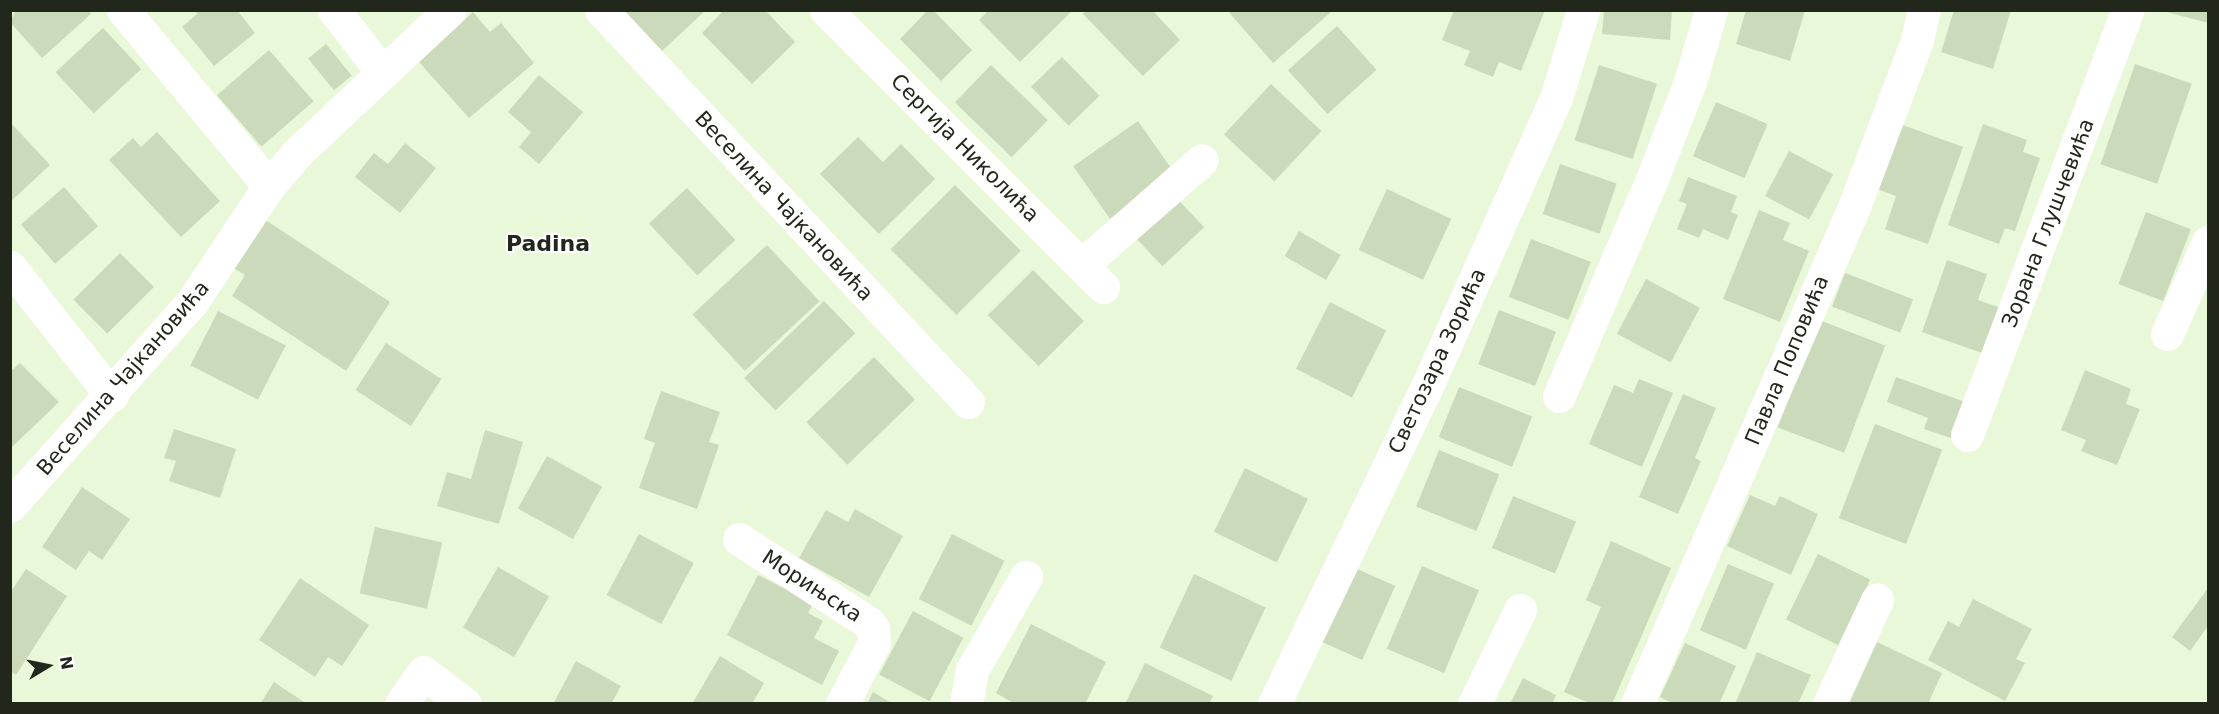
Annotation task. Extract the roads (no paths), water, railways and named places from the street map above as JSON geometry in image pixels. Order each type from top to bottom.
[{"type":"street","points":[[123,10],[269,186]]},
{"type":"street","points":[[334,10],[382,72]]},
{"type":"street","name":"Веселина Чајкановића","points":[[10,506],[112,396],[205,286],[269,186],[298,152],[450,10]]},
{"type":"street","name":"Веселина Чајкановића","points":[[601,10],[968,402]]},
{"type":"street","name":"Сергија Николића","points":[[826,10],[1093,276],[1202,160]]},
{"type":"street","name":"Светозара Зорића","points":[[1274,704],[1424,393],[1556,98],[1582,10]]},
{"type":"street","points":[[1559,396],[1654,173],[1690,82],[1711,10]]},
{"type":"street","name":"Павла Поповића","points":[[1636,704],[1854,207],[1909,62],[1924,10]]},
{"type":"street","name":"Зорана Глушчевића","points":[[1967,435],[2128,10]]},
{"type":"street","points":[[2167,334],[2208,242]]},
{"type":"street","points":[[10,267],[112,396]]},
{"type":"street","name":"Морињска","points":[[739,539],[869,623],[873,629],[874,643],[842,704]]},
{"type":"street","points":[[966,704],[972,670],[1026,577]]},
{"type":"street","points":[[1829,704],[1877,600]]},
{"type":"street","points":[[1474,704],[1521,610]]},
{"type":"street","points":[[401,704],[423,672],[465,704]]},
{"type":"district","name":"Padina","points":[[548,244]]}]
